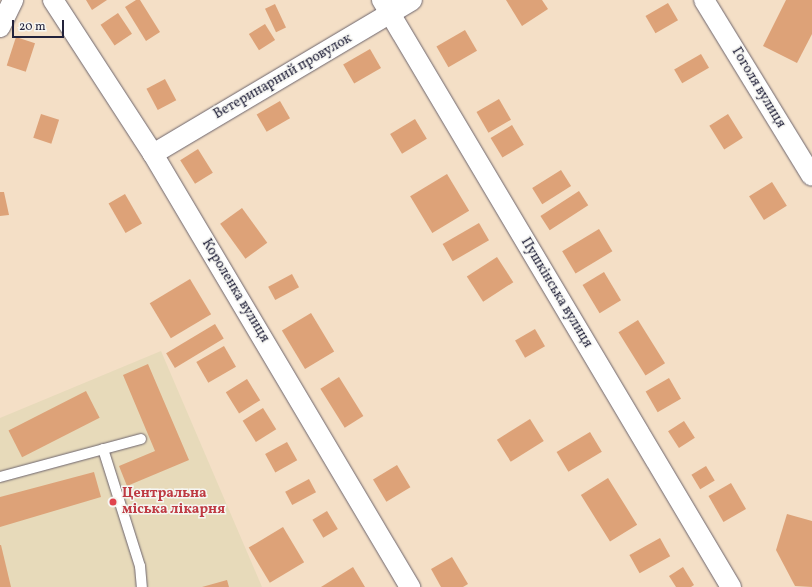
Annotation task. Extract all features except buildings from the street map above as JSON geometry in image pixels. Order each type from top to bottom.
[{"type":"street","points":[[0,28],[13,0]]},
{"type":"street","name":"Короленка вулиця","points":[[53,0],[153,154],[410,587]]},
{"type":"street","name":"Ветеринарний провулок","points":[[153,154],[386,7],[412,0]]},
{"type":"street","name":"Гоголя вулиця","points":[[704,0],[812,176]]},
{"type":"street","name":"Пушкінська вулиця","points":[[386,7],[731,587]]},
{"type":"lane","points":[[0,477],[141,439]]},
{"type":"lane","points":[[103,449],[140,566],[142,587]]},
{"type":"shaded area","name":"Центральна міська лікарня","points":[[161,351],[262,587],[0,587],[0,418]]},
{"type":"place","name":"Центральна міська лікарня","points":[[113,502]]}]
